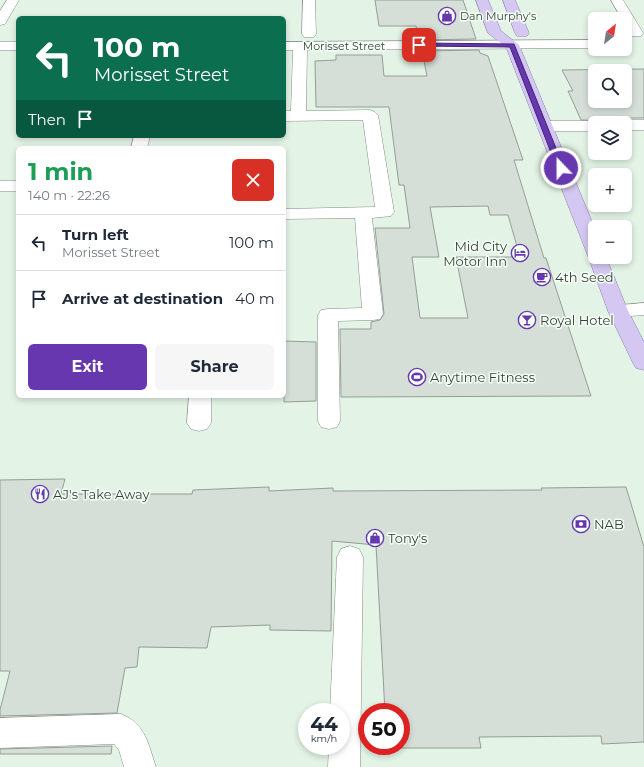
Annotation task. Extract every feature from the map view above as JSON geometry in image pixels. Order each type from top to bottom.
[{"type":"main road","points":[[482,0],[494,33],[512,45],[588,235]]},
{"type":"main road","points":[[509,0],[522,33],[512,45]]},
{"type":"main road","name":"Morisset Street","points":[[494,33],[522,33]]},
{"type":"main road","points":[[600,264],[618,311],[644,363]]},
{"type":"street","points":[[0,21],[12,0]]},
{"type":"street","points":[[309,0],[309,34]]},
{"type":"street","points":[[617,0],[636,37]]},
{"type":"street","name":"Morisset Street","points":[[286,34],[494,33]]},
{"type":"street","name":"Morisset Street","points":[[522,33],[588,33]]},
{"type":"street","points":[[0,40],[16,36]]},
{"type":"street","points":[[0,40],[16,45]]},
{"type":"street","name":"Morisset Street","points":[[286,46],[588,44]]},
{"type":"street","points":[[286,214],[385,212],[370,115],[291,115],[300,46]]},
{"type":"street","points":[[632,125],[644,125]]},
{"type":"street","points":[[544,126],[588,126]]},
{"type":"street","points":[[0,186],[16,186]]},
{"type":"street","points":[[329,421],[328,315],[373,314],[363,212]]},
{"type":"street","points":[[618,311],[644,310]]},
{"type":"street","points":[[200,398],[200,423]]},
{"type":"street","points":[[344,767],[350,557]]},
{"type":"street","points":[[0,732],[121,729],[132,741],[140,767]]},
{"type":"shaded area","points":[[0,0],[644,0],[644,767],[0,767]]},
{"type":"building","points":[[375,0],[463,0],[476,39],[419,40],[416,26],[379,26]]},
{"type":"building","points":[[479,50],[480,53],[488,56],[523,160],[514,160],[544,258],[546,258],[591,396],[341,397],[340,329],[371,329],[371,322],[380,320],[384,314],[375,228],[410,228],[404,185],[399,185],[389,107],[316,107],[315,61],[336,60],[336,55],[382,55],[384,76],[427,76],[422,51]],"holes":[[[488,206],[490,215],[508,215],[520,257],[456,257],[468,318],[420,318],[412,257],[439,257],[430,207]]]},
{"type":"building","points":[[632,69],[644,69],[644,118],[632,118],[632,116],[588,116],[588,120],[581,120],[568,91],[573,91],[562,70],[588,70],[588,108],[632,108]]},
{"type":"building","points":[[286,341],[316,342],[316,401],[284,402],[284,398],[286,398]]},
{"type":"building","points":[[65,479],[61,494],[192,494],[193,490],[269,487],[269,491],[333,488],[333,491],[542,490],[541,488],[626,487],[644,547],[644,742],[602,744],[601,736],[479,737],[481,748],[410,748],[410,703],[385,703],[376,545],[332,541],[331,631],[270,630],[270,625],[211,627],[207,648],[139,647],[137,667],[125,668],[117,713],[0,716],[0,710],[10,671],[0,671],[0,480]]},
{"type":"building","points":[[112,746],[111,754],[0,754],[0,749]]},
{"type":"place","name":"Dan Murphy's","points":[[447,16]]},
{"type":"place","name":"Mid City Motor Inn","points":[[520,253]]},
{"type":"place","name":"4th Seed","points":[[542,277]]},
{"type":"place","name":"Royal Hotel","points":[[527,320]]},
{"type":"place","name":"Anytime Fitness","points":[[417,377]]},
{"type":"place","name":"AJ's Take Away","points":[[40,494]]},
{"type":"place","name":"NAB","points":[[581,524]]},
{"type":"place","name":"Tony's","points":[[375,538]]},
{"type":"route","points":[[419,45],[512,45],[561,168]]}]
